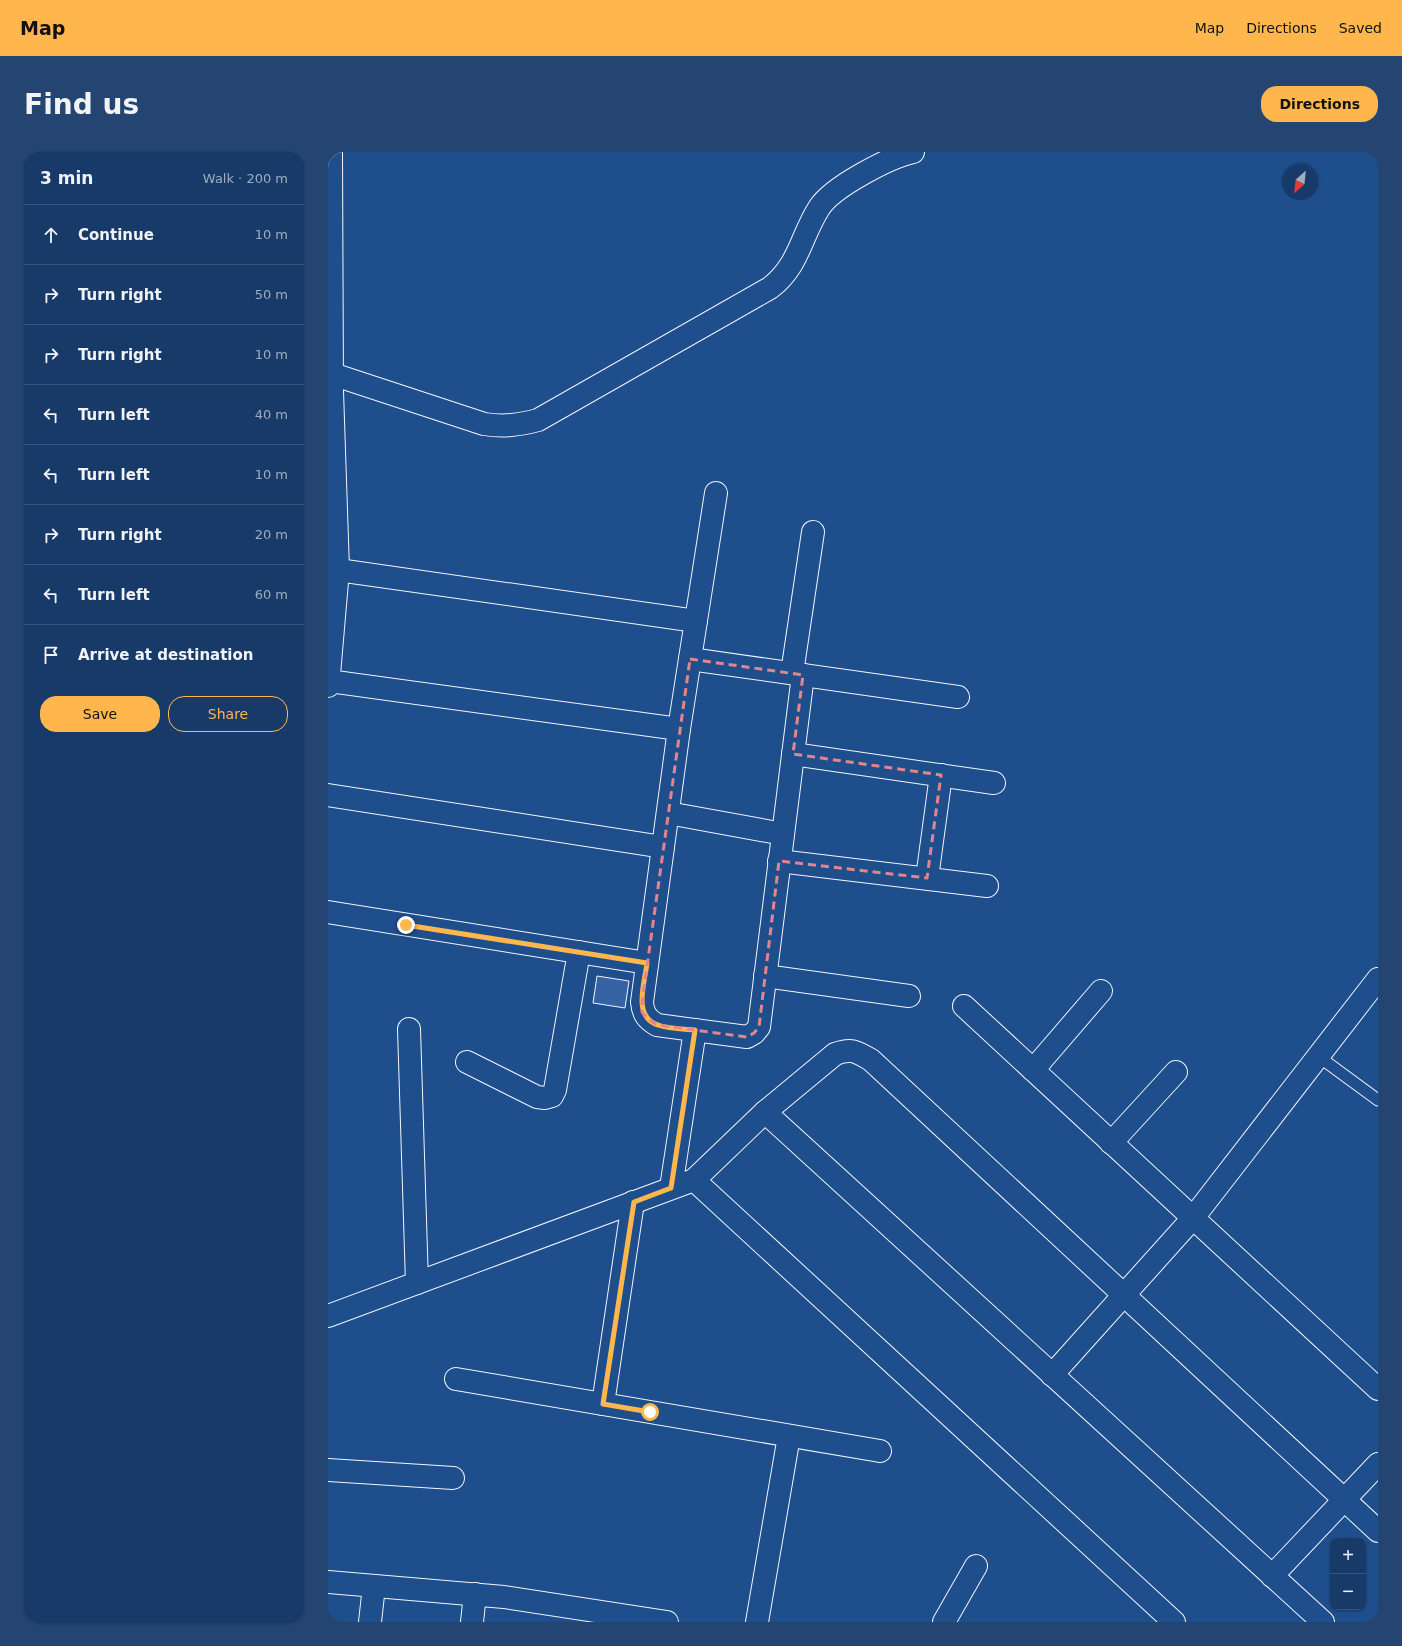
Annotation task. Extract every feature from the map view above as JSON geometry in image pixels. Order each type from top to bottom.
[{"type":"street","points":[[328,686],[338,570],[330,385],[331,152]]},
{"type":"street","points":[[330,385],[484,424],[502,427],[521,425],[538,420],[770,288],[782,279],[791,267],[819,207],[829,195],[892,159],[914,152]]},
{"type":"street","points":[[716,493],[690,659],[642,1002],[642,1012],[648,1020],[657,1025],[747,1037],[754,1034],[758,1027],[793,754],[798,674],[813,532]]},
{"type":"street","points":[[338,570],[696,621]]},
{"type":"street","points":[[690,659],[958,697]]},
{"type":"street","points":[[328,680],[680,730]]},
{"type":"street","points":[[793,754],[994,783]]},
{"type":"street","points":[[927,878],[941,775]]},
{"type":"street","points":[[328,795],[663,847]]},
{"type":"street","points":[[668,813],[783,834]]},
{"type":"street","points":[[779,861],[987,886]]},
{"type":"street","points":[[328,912],[647,963]]},
{"type":"street","points":[[467,1062],[537,1097],[545,1098],[552,1096],[555,1090],[579,952]]},
{"type":"street","points":[[765,976],[910,996]]},
{"type":"street","points":[[1052,1375],[1193,1218],[1378,978]]},
{"type":"street","points":[[1033,1070],[1101,991]]},
{"type":"street","points":[[964,1006],[1378,1389]]},
{"type":"street","points":[[410,1029],[417,1283]]},
{"type":"street","points":[[671,1188],[695,1030]]},
{"type":"street","points":[[328,1316],[694,1180],[765,1112],[835,1054],[846,1050],[858,1052],[871,1060],[1378,1531]]},
{"type":"street","points":[[1111,1142],[1176,1072]]},
{"type":"street","points":[[765,1112],[1323,1622]]},
{"type":"street","points":[[694,1180],[1174,1622]]},
{"type":"street","points":[[603,1404],[634,1202]]},
{"type":"street","points":[[456,1379],[880,1451]]},
{"type":"street","points":[[757,1622],[790,1436]]},
{"type":"street","points":[[1272,1576],[1345,1501],[1378,1464]]},
{"type":"street","points":[[328,1470],[453,1478]]},
{"type":"street","points":[[944,1622],[976,1566]]},
{"type":"street","points":[[328,1582],[504,1596],[667,1622]]},
{"type":"street","points":[[370,1622],[374,1586]]},
{"type":"street","points":[[472,1622],[475,1594]]},
{"type":"lane","points":[[1318,1056],[1378,1100]]},
{"type":"highlighted area","points":[[690,659],[803,675],[793,754],[941,775],[927,878],[779,861],[759,1027],[754,1033],[747,1037],[657,1025],[648,1019],[642,1012],[642,1002]]},
{"type":"building","points":[[597,976],[629,981],[625,1008],[593,1003]]},
{"type":"route","points":[[406,925],[647,963],[642,1012],[648,1020],[657,1025],[695,1030],[671,1188],[634,1202],[603,1404],[650,1412]]}]
